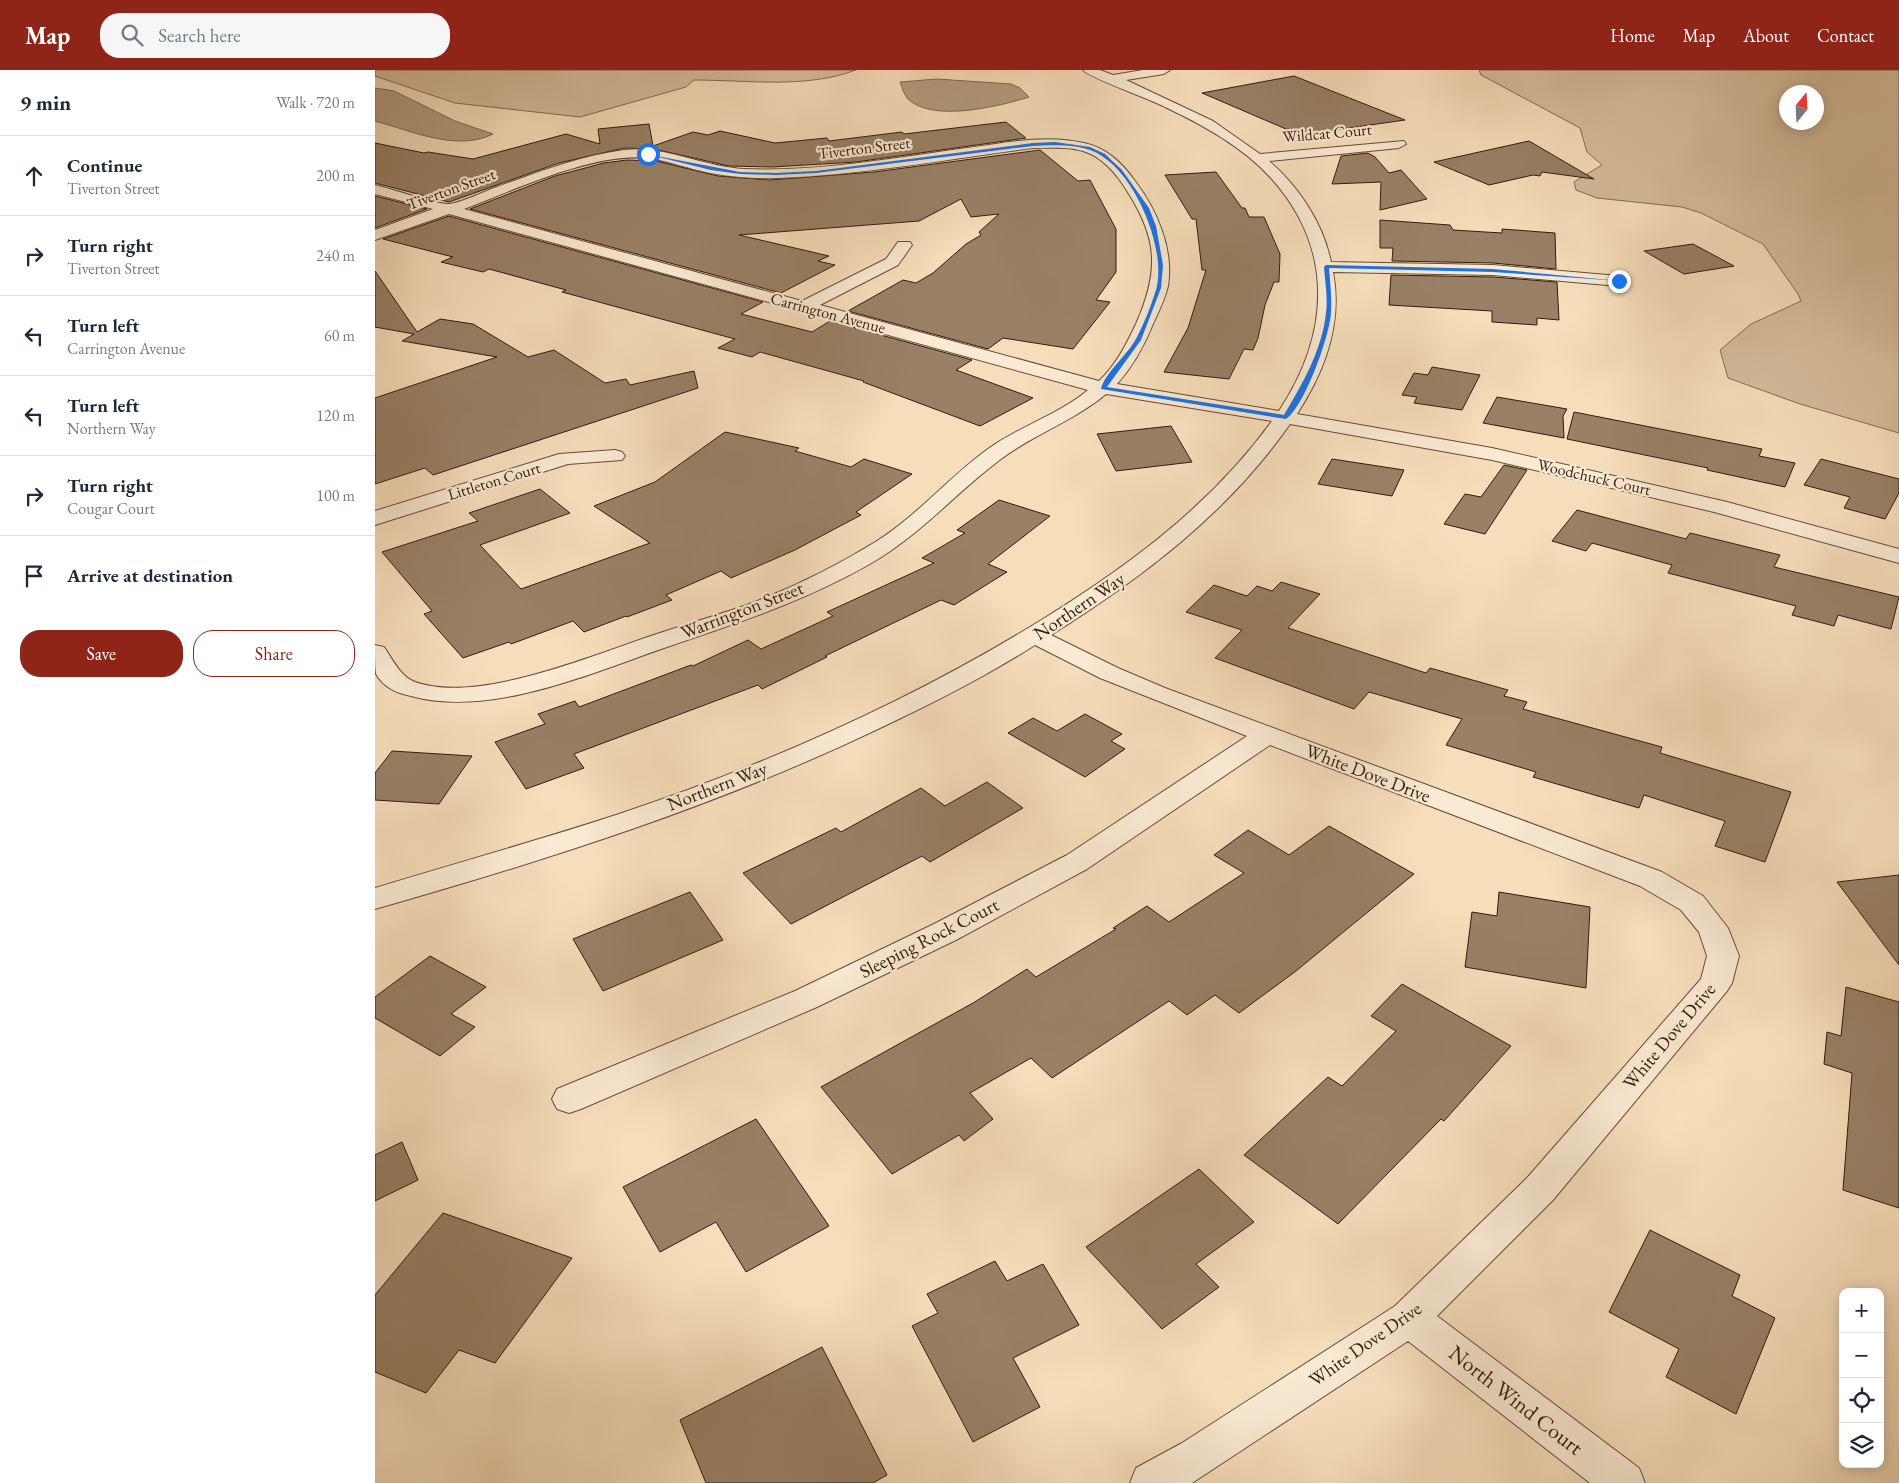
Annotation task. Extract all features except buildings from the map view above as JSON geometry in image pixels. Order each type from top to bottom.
[{"type":"street","name":"Northern Way","points":[[375,899],[568,841],[698,795],[813,748],[928,694],[1035,636],[1169,544],[1214,505],[1252,464],[1286,417],[1309,379],[1321,347],[1329,312],[1326,267],[1317,232],[1302,206],[1259,158],[1198,118],[1089,70]]},
{"type":"street","points":[[1111,79],[1164,70]]},
{"type":"street","name":"Tiverton Street","points":[[375,235],[580,162],[626,154],[664,157],[711,169],[740,173],[776,174],[816,172],[1033,144],[1055,144],[1090,148],[1104,155],[1121,171],[1147,208],[1154,226],[1160,265],[1159,288],[1138,340],[1103,388]]},
{"type":"street","name":"Wildcat Court","points":[[1259,158],[1399,144]]},
{"type":"street","name":"Carrington Avenue","points":[[375,189],[1103,388],[1286,417]]},
{"type":"street","points":[[805,306],[892,262],[904,244]]},
{"type":"street","points":[[1326,267],[1493,270],[1619,281]]},
{"type":"street","name":"Warrington Street","points":[[375,652],[388,674],[405,687],[432,693],[470,694],[517,686],[576,669],[781,600],[883,547],[905,533],[983,461],[1012,442],[1068,412],[1103,388]]},
{"type":"street","name":"Woodchuck Court","points":[[1286,417],[1410,438],[1586,475],[1719,507],[1899,556]]},
{"type":"street","name":"Littleton Court","points":[[375,518],[566,458],[615,456]]},
{"type":"street","name":"White Dove Drive","points":[[1035,636],[1117,676],[1267,735],[1651,879],[1692,903],[1713,928],[1723,956],[1716,983],[1540,1189],[1409,1318],[1197,1457],[1151,1483]]},
{"type":"street","name":"Sleeping Rock Court","points":[[569,1099],[806,999],[945,932],[1077,862],[1267,735]]},
{"type":"street","name":"North Wind Court","points":[[1409,1318],[1624,1483]]},
{"type":"shaded area","points":[[375,70],[856,70],[837,76],[797,82],[694,80],[686,87],[580,117],[455,103],[375,76]]},
{"type":"shaded area","points":[[1479,70],[1899,70],[1899,433],[1800,404],[1728,378],[1720,350],[1751,324],[1801,301],[1798,294],[1763,244],[1701,213],[1682,207],[1597,198],[1576,190],[1574,182],[1602,165],[1587,152],[1580,128],[1481,75]]},
{"type":"shaded area","points":[[937,79],[1011,84],[1020,88],[1029,97],[985,108],[950,111],[933,110],[919,106],[908,99],[900,82]]},
{"type":"shaded area","points":[[375,88],[394,91],[455,121],[493,134],[465,141],[450,140],[434,138],[375,121]]},
{"type":"route","points":[[648,154],[672,158],[711,169],[740,173],[776,174],[816,172],[1033,144],[1073,145],[1090,148],[1104,155],[1121,171],[1147,208],[1154,226],[1160,265],[1159,288],[1138,340],[1122,366],[1103,388],[1286,417],[1309,379],[1321,347],[1329,312],[1326,267],[1493,270],[1619,281]]}]
